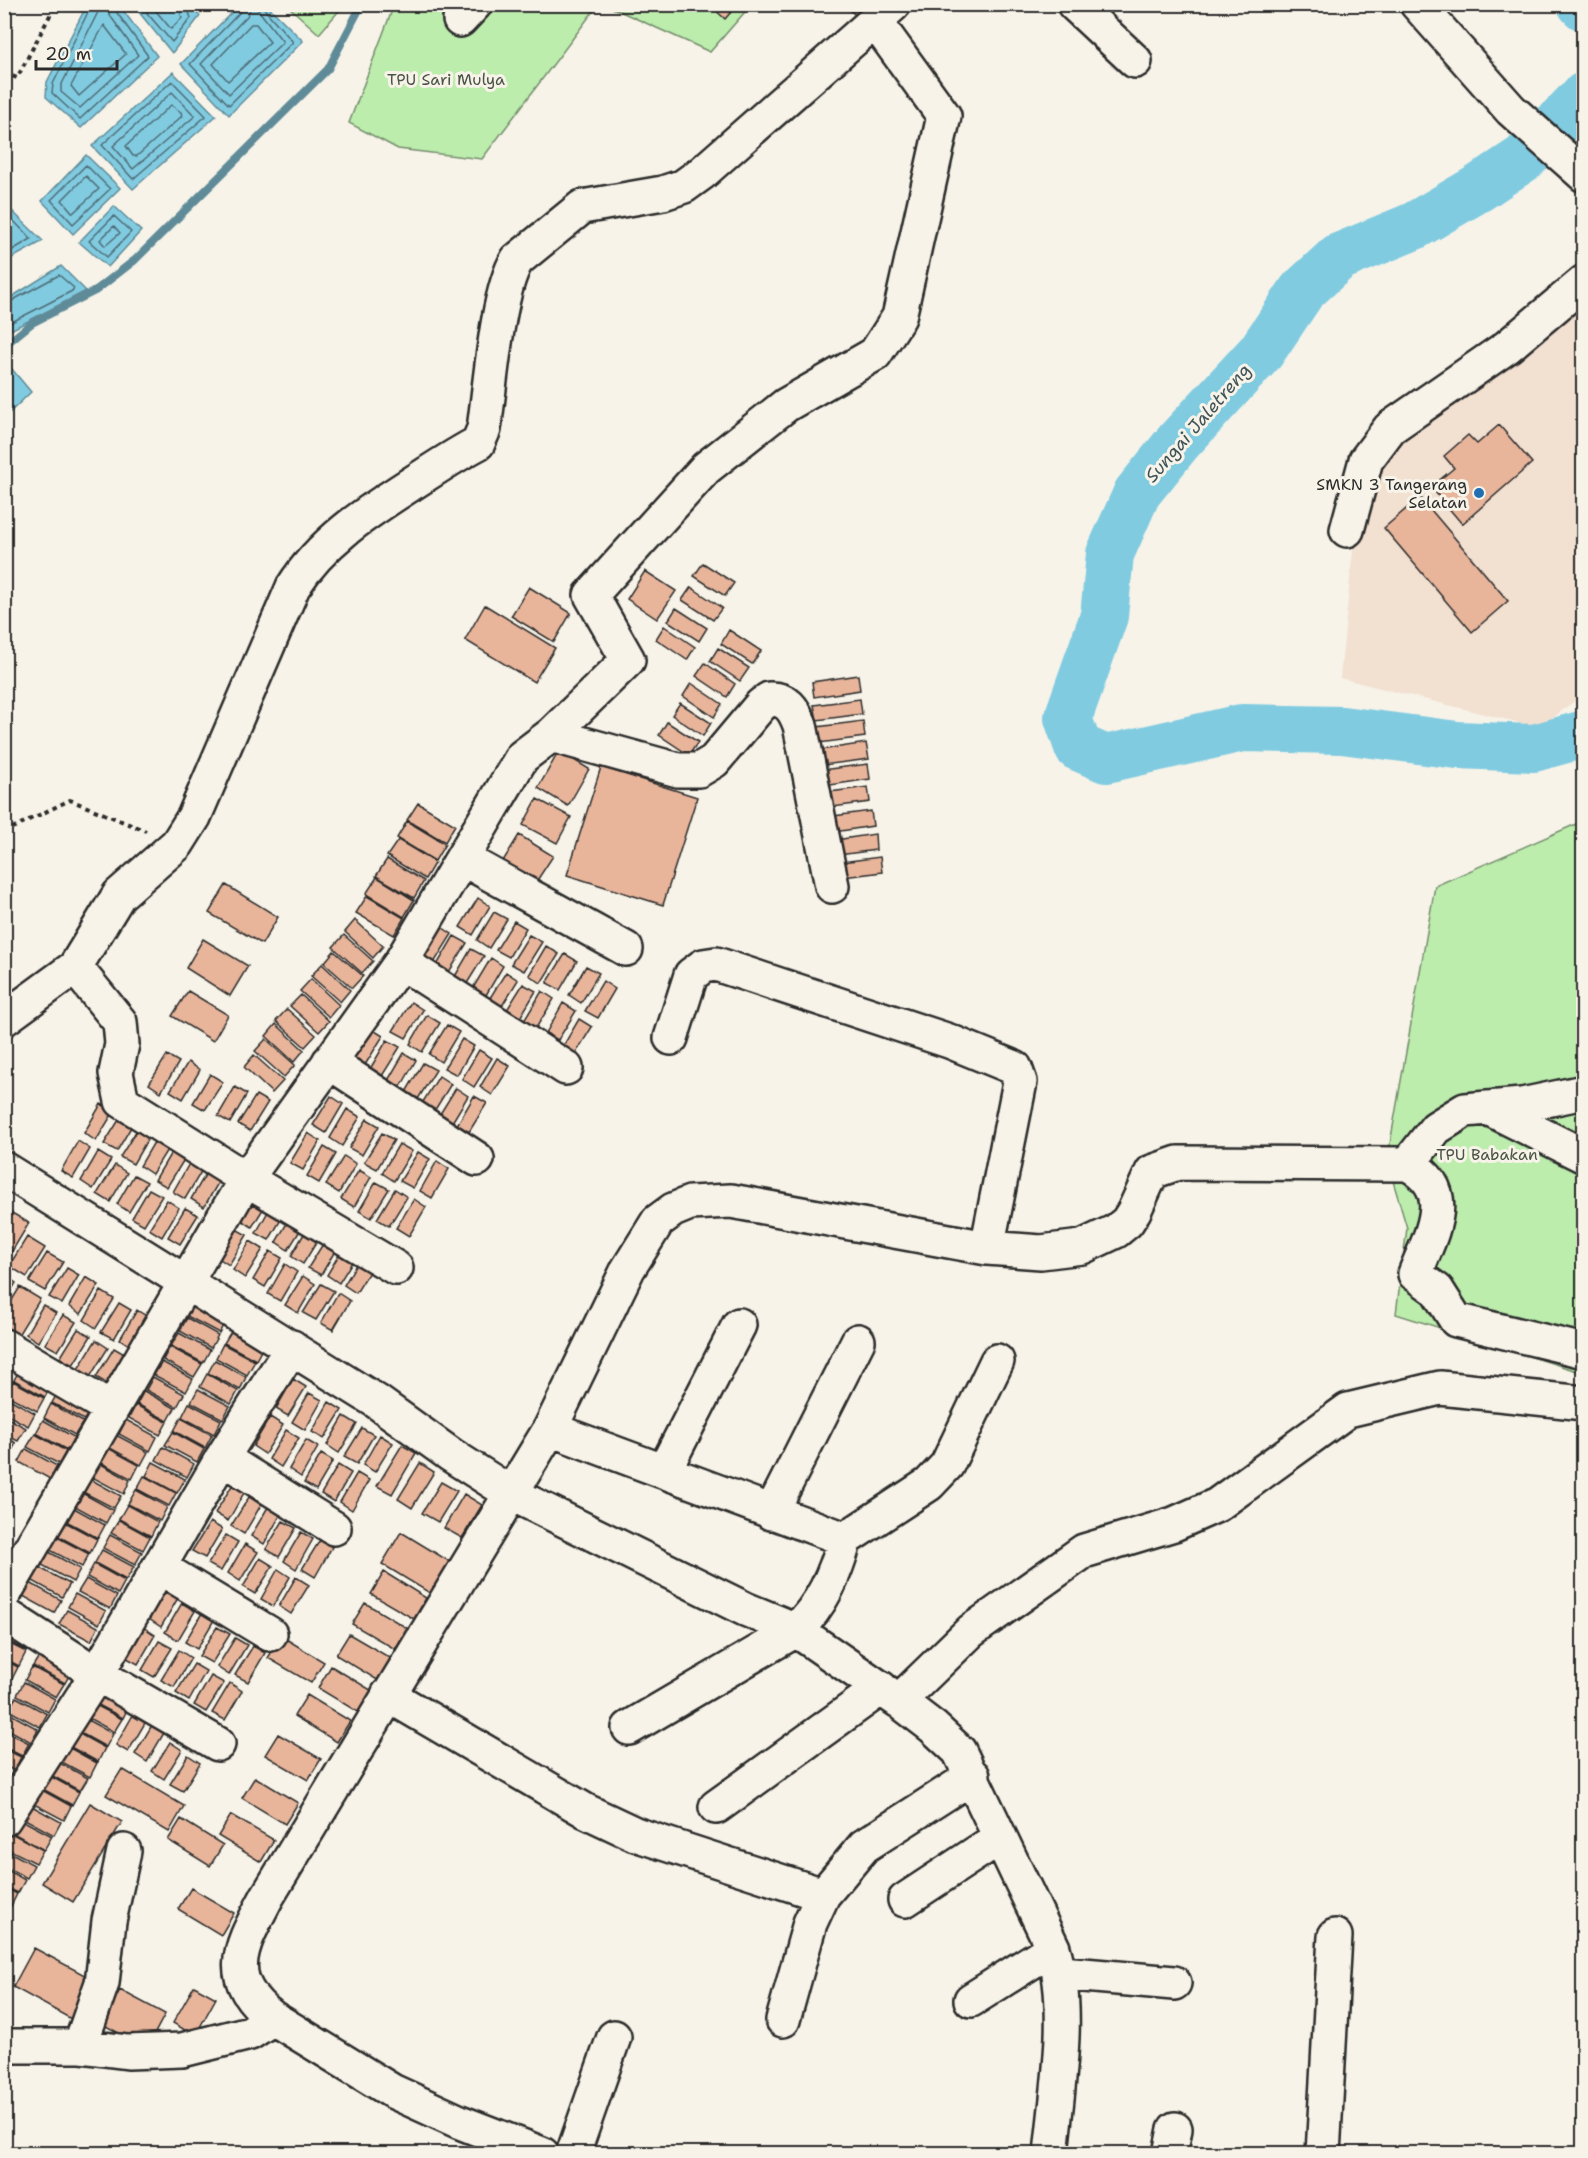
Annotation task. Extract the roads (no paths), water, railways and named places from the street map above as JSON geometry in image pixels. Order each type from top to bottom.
[{"type":"street","points":[[1074,4],[1134,61]]},
{"type":"street","points":[[1417,4],[1511,110],[1576,167]]},
{"type":"street","points":[[4,1019],[75,968],[119,895],[177,844],[194,817],[257,668],[302,572],[331,541],[361,517],[478,443],[484,429],[504,294],[511,270],[518,260],[582,207],[663,193],[684,186],[702,174],[884,13],[944,116],[899,317],[875,354],[786,405],[706,468],[591,595],[628,660],[551,735],[522,757],[401,962],[246,1179],[4,1594]]},
{"type":"street","points":[[1347,530],[1366,460],[1390,428],[1507,347],[1584,282]]},
{"type":"street","points":[[551,735],[678,770],[699,770],[720,757],[761,705],[769,699],[784,701],[794,710],[800,724],[832,886]]},
{"type":"street","points":[[463,859],[626,949]]},
{"type":"street","points":[[401,962],[566,1068]]},
{"type":"street","points":[[671,1038],[691,975],[703,966],[716,964],[949,1041],[1015,1068],[1020,1082],[987,1248]]},
{"type":"street","points":[[75,968],[120,1022],[122,1044],[116,1073],[122,1101],[246,1179],[396,1268]]},
{"type":"street","points":[[329,1062],[477,1159]]},
{"type":"street","points":[[1408,1164],[1423,1142],[1449,1118],[1465,1110],[1522,1105],[1584,1092]]},
{"type":"street","points":[[1488,1108],[1584,1156]]},
{"type":"street","points":[[542,2154],[460,2122],[393,2091],[273,2018],[258,2007],[246,1987],[240,1966],[241,1946],[267,1897],[550,1429],[627,1269],[658,1221],[673,1210],[690,1203],[731,1201],[987,1248],[1041,1252],[1082,1247],[1116,1231],[1127,1222],[1152,1172],[1157,1168],[1178,1162],[1408,1164],[1423,1172],[1431,1181],[1437,1197],[1436,1219],[1415,1274],[1437,1290],[1456,1320],[1584,1351]]},
{"type":"street","points":[[4,1168],[184,1282],[292,1347],[512,1494],[745,1609],[796,1630],[890,1695],[950,1741],[973,1776],[999,1838],[1057,1961],[1060,2057],[1051,2154]]},
{"type":"street","points":[[664,1471],[739,1325]]},
{"type":"street","points":[[771,1513],[858,1341]]},
{"type":"street","points":[[5,1347],[111,1409]]},
{"type":"street","points":[[4,1819],[97,1674],[222,1458],[292,1347]]},
{"type":"street","points":[[628,1728],[796,1630],[811,1615],[822,1599],[836,1569],[845,1539],[929,1484],[947,1465],[996,1361]]},
{"type":"street","points":[[716,1807],[890,1695],[971,1631],[1084,1551],[1174,1524],[1217,1505],[1348,1410],[1440,1388],[1584,1403]]},
{"type":"street","points":[[550,1429],[845,1539]]},
{"type":"street","points":[[222,1458],[334,1528]]},
{"type":"street","points":[[159,1567],[270,1634]]},
{"type":"street","points":[[4,1614],[97,1674],[218,1744]]},
{"type":"street","points":[[388,1695],[586,1811],[636,1834],[658,1844],[823,1895]]},
{"type":"street","points":[[783,2020],[810,1923],[823,1895],[864,1846],[973,1776]]},
{"type":"street","points":[[905,1900],[999,1838]]},
{"type":"street","points":[[80,2046],[102,1983],[110,1921],[124,1851]]},
{"type":"street","points":[[1323,2154],[1335,1936]]},
{"type":"street","points":[[970,2000],[1057,1961],[1173,1983]]},
{"type":"street","points":[[4,2046],[80,2046],[128,2052],[182,2049],[231,2040],[250,2033],[273,2018]]},
{"type":"street","points":[[573,2154],[614,2037]]},
{"type":"water","points":[[87,5],[119,5],[157,56],[81,128],[46,97],[47,82]]},
{"type":"water","points":[[143,5],[189,5],[200,16],[172,53],[138,11]]},
{"type":"water","points":[[239,5],[267,5],[303,41],[229,115],[181,64]]},
{"type":"water","points":[[173,72],[216,116],[133,189],[92,146]]},
{"type":"water","points":[[86,155],[120,188],[73,234],[42,201]]},
{"type":"water","points":[[114,206],[141,231],[108,267],[79,242]]},
{"type":"water","points":[[11,210],[43,241],[5,262],[5,215]]},
{"type":"water","points":[[61,266],[86,291],[5,333],[5,301]]},
{"type":"water","points":[[6,362],[31,392],[5,417],[4,363]]},
{"type":"waterway","points":[[4,346],[32,323],[95,291],[135,260],[328,69],[362,4]]},
{"type":"waterway","name":"Sungai Jaletreng","points":[[1581,4],[1584,7]]},
{"type":"waterway","name":"Sungai Jaletreng","points":[[1584,96],[1524,158],[1479,188],[1414,226],[1339,257],[1302,291],[1261,352],[1179,441],[1137,493],[1110,554],[1104,616],[1068,718],[1078,747],[1106,759],[1242,728],[1342,730],[1457,745],[1534,748],[1584,734]]},
{"type":"place","name":"SMKN 3 Tangerang Selatan","points":[[1479,493]]},
{"type":"park label","name":"TPU Sari Mulya","points":[[446,79]]},
{"type":"park label","name":"TPU Babakan","points":[[1487,1154]]}]
